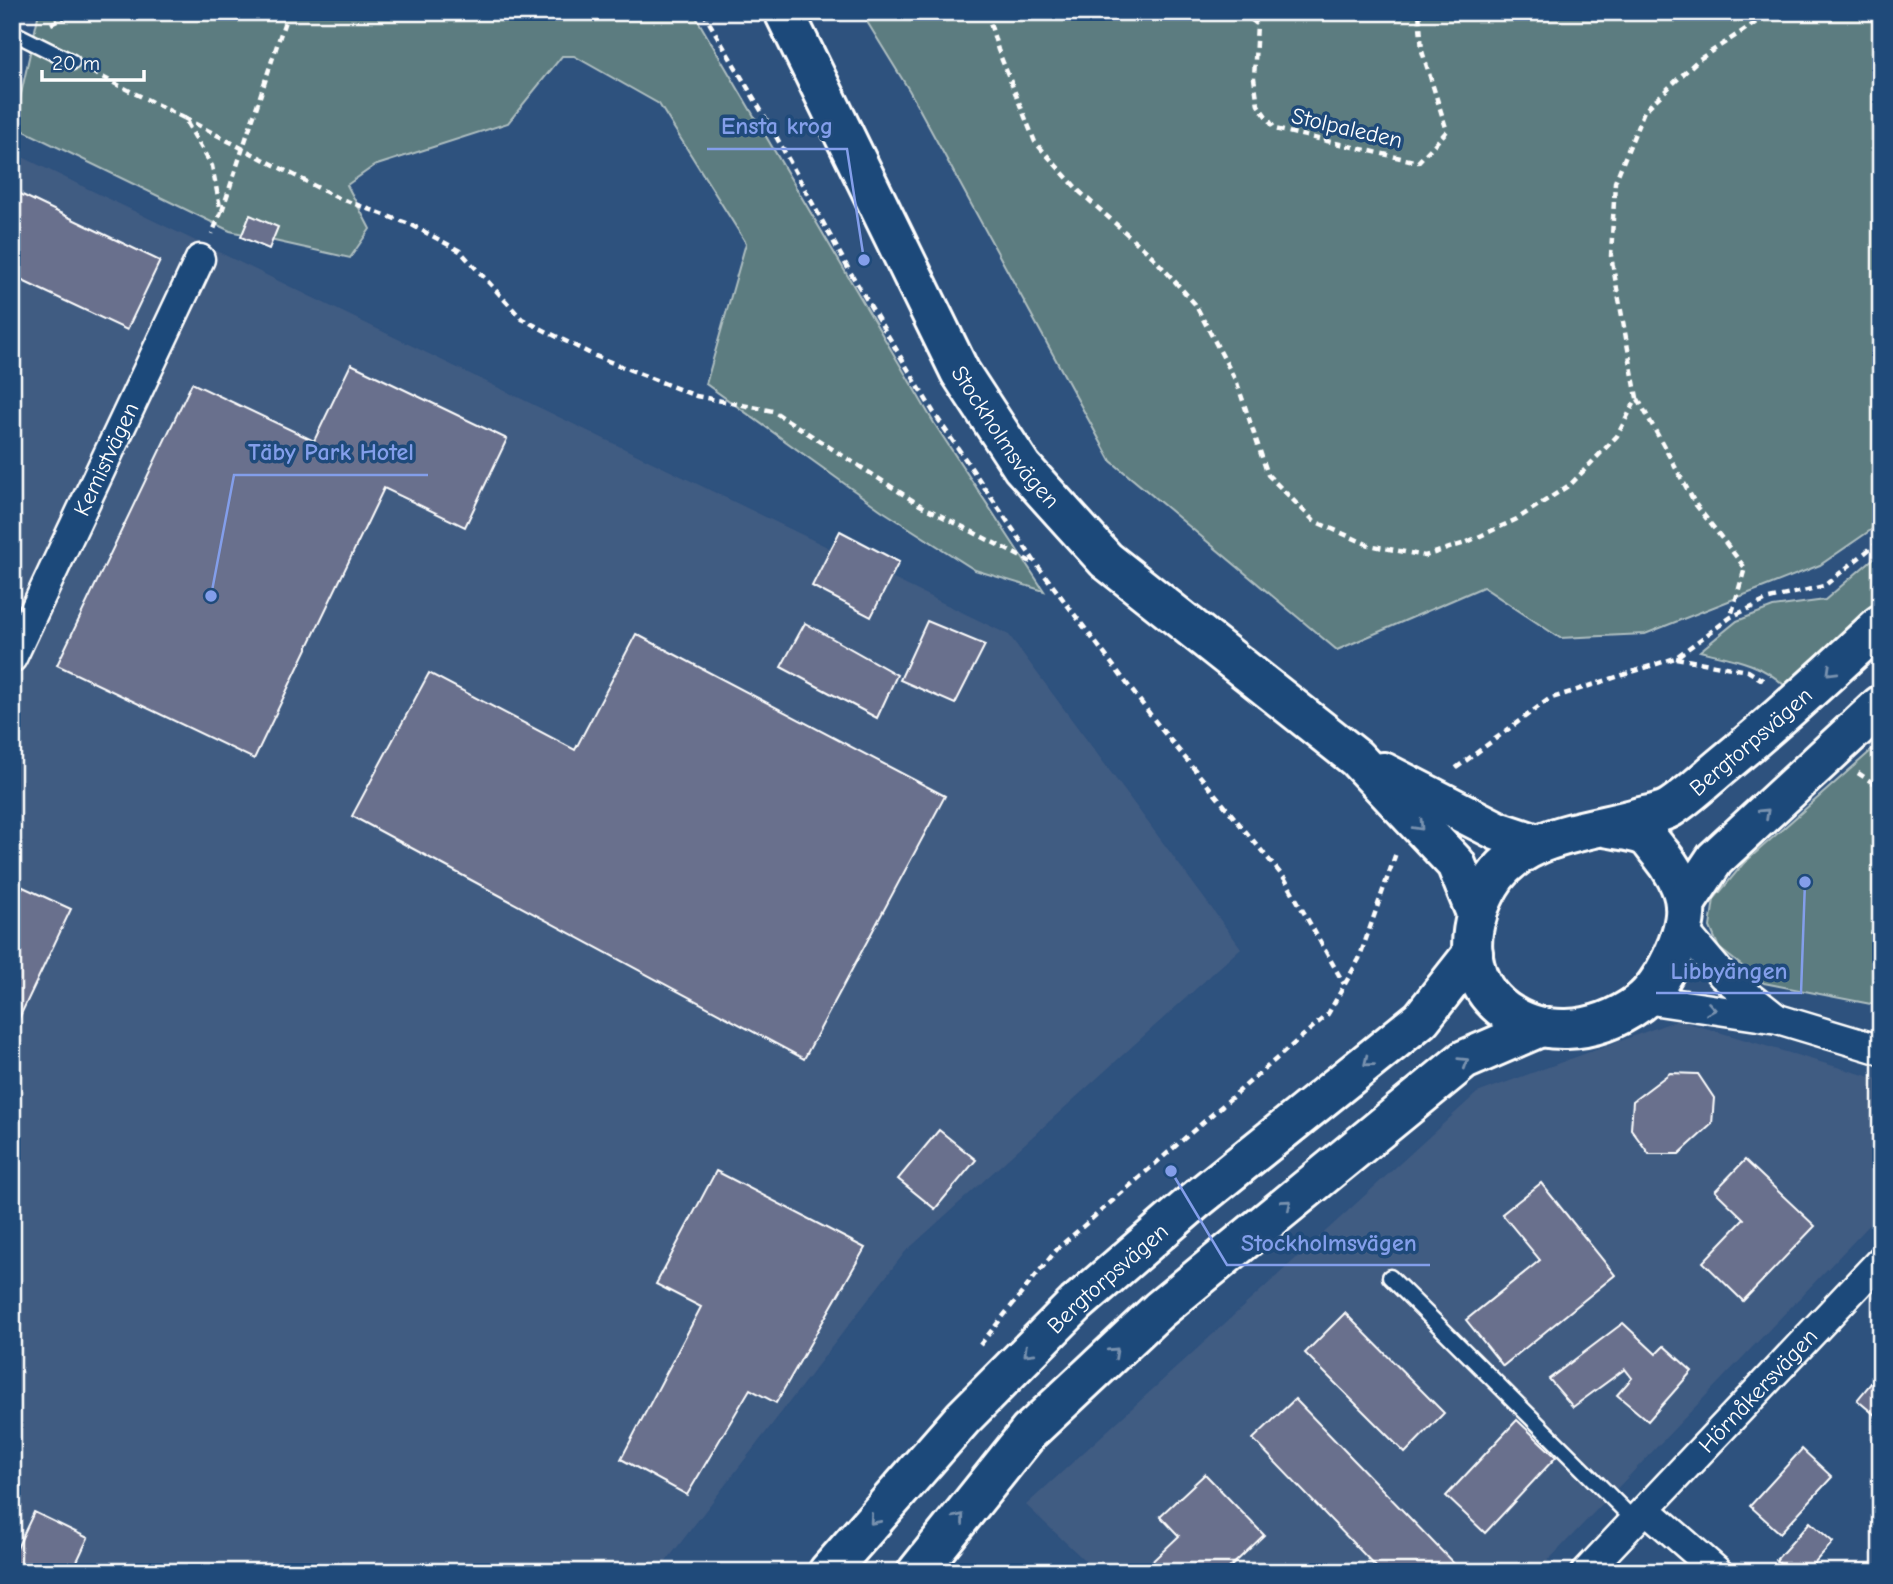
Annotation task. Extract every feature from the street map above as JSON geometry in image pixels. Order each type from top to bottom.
[{"type":"main road","name":"Stockholmsvägen","points":[[784,12],[960,372],[1022,467],[1107,561],[1356,758],[1456,864],[1477,916]]},
{"type":"main road","name":"Bergtorpsvägen","points":[[1605,827],[1668,809],[1788,713],[1881,624]]},
{"type":"main road","points":[[1684,916],[1671,867],[1647,837],[1605,827],[1537,844],[1511,859],[1490,884],[1477,916],[1474,953],[1482,989],[1511,1017],[1538,1028],[1572,1029],[1593,1025],[1621,1016],[1645,999],[1665,973],[1684,916],[1715,859],[1881,705]]},
{"type":"main road","name":"Stockholmsvägen","points":[[1356,758],[1497,831],[1537,844]]},
{"type":"main road","name":"Bergtorpsvägen","points":[[828,1572],[963,1418],[1076,1304],[1196,1200],[1421,1019],[1474,953]]},
{"type":"main road","points":[[917,1572],[1029,1432],[1159,1310],[1464,1060],[1538,1028]]},
{"type":"street","name":"Kemistvägen","points":[[12,658],[200,259]]},
{"type":"street","points":[[1684,916],[1722,975],[1778,1019]]},
{"type":"street","points":[[1645,999],[1778,1019],[1881,1050]]},
{"type":"street","name":"Hörnåkersvägen","points":[[1586,1572],[1881,1260]]},
{"type":"street","points":[[1641,1515],[1718,1572]]},
{"type":"lane","points":[[12,32],[72,62]]},
{"type":"lane","points":[[1390,1277],[1641,1515]]},
{"type":"path","points":[[200,259],[221,212],[288,12]]},
{"type":"path","points":[[988,12],[998,50],[1035,142],[1080,192],[1153,257],[1195,304],[1237,383],[1268,475],[1314,521],[1369,545],[1425,556],[1465,543],[1517,519],[1571,484],[1617,436],[1637,398]]},
{"type":"path","name":"Stolpaleden","points":[[1242,12],[1256,24],[1254,78],[1258,105],[1275,129],[1418,162],[1447,131],[1422,51],[1419,12]]},
{"type":"path","points":[[1731,617],[1745,568],[1696,505],[1637,398],[1611,257],[1615,182],[1644,111],[1698,60],[1772,12]]},
{"type":"path","points":[[72,62],[336,197],[412,225],[460,251],[522,319],[593,355],[696,396],[773,411],[920,505],[1037,565]]},
{"type":"path","points":[[184,118],[212,166],[221,212]]},
{"type":"path","points":[[1447,775],[1549,699],[1675,658],[1731,617],[1769,599],[1824,586],[1881,540]]},
{"type":"path","points":[[1675,658],[1748,671],[1770,684]]},
{"type":"path","points":[[1855,770],[1881,788]]},
{"type":"path","points":[[972,1356],[1058,1248],[1328,1014],[1359,959],[1397,850]]},
{"type":"path","points":[[1881,909],[1872,931],[1881,961]]},
{"type":"shaded area","points":[[12,152],[1009,635],[1241,948],[905,1252],[658,1572],[12,1572]]},
{"type":"shaded area","points":[[1678,1020],[1881,1080],[1881,1213],[1537,1572],[1097,1572],[1026,1505],[1477,1093]]},
{"type":"green space","points":[[39,12],[693,12],[934,423],[1044,591],[975,570],[881,510],[706,384],[746,243],[659,104],[574,56],[562,56],[508,123],[374,166],[347,185],[370,229],[350,258],[230,231],[14,126]]},
{"type":"green space","points":[[861,12],[1881,12],[1881,523],[1820,565],[1645,634],[1560,638],[1483,587],[1337,650],[1111,461],[909,90]]},
{"type":"green space","points":[[1881,552],[1881,596],[1841,641],[1784,685],[1755,666],[1700,651],[1737,621],[1773,607],[1825,600]]},
{"type":"green space","points":[[1881,742],[1881,1006],[1764,983],[1719,948],[1710,927],[1714,899],[1743,864]]},
{"type":"building","points":[[12,190],[160,261],[127,330],[12,276]]},
{"type":"building","points":[[250,215],[278,227],[269,249],[241,237]]},
{"type":"building","points":[[351,364],[507,439],[465,527],[384,488],[254,759],[57,665],[192,383],[314,441]]},
{"type":"building","points":[[840,531],[899,562],[871,617],[812,586]]},
{"type":"building","points":[[927,621],[985,645],[955,704],[900,680]]},
{"type":"building","points":[[805,623],[897,675],[877,718],[781,667]]},
{"type":"building","points":[[636,634],[945,796],[804,1059],[352,816],[429,673],[575,750]]},
{"type":"building","points":[[12,882],[71,909],[12,1033]]},
{"type":"building","points":[[1670,1073],[1698,1074],[1714,1098],[1712,1124],[1679,1154],[1649,1154],[1631,1129],[1633,1101]]},
{"type":"building","points":[[939,1130],[976,1160],[935,1209],[898,1179]]},
{"type":"building","points":[[1745,1160],[1815,1226],[1743,1301],[1703,1262],[1744,1219],[1715,1191]]},
{"type":"building","points":[[716,1171],[865,1248],[776,1403],[750,1389],[687,1495],[621,1459],[701,1307],[656,1284]]},
{"type":"building","points":[[1541,1183],[1615,1275],[1503,1366],[1466,1320],[1540,1260],[1502,1214]]},
{"type":"building","points":[[1345,1313],[1444,1413],[1405,1453],[1305,1353]]},
{"type":"building","points":[[1623,1323],[1656,1354],[1664,1346],[1692,1371],[1648,1421],[1617,1395],[1632,1378],[1625,1369],[1573,1407],[1549,1379]]},
{"type":"building","points":[[1881,1371],[1881,1420],[1857,1400]]},
{"type":"building","points":[[1295,1399],[1462,1572],[1381,1572],[1253,1439]]},
{"type":"building","points":[[1517,1420],[1556,1457],[1485,1533],[1446,1496]]},
{"type":"building","points":[[1802,1449],[1832,1477],[1780,1533],[1750,1506]]},
{"type":"building","points":[[1205,1474],[1264,1535],[1225,1572],[1141,1572],[1179,1536],[1160,1516]]},
{"type":"building","points":[[34,1512],[88,1538],[72,1572],[12,1572],[12,1559]]},
{"type":"building","points":[[1810,1522],[1833,1542],[1806,1572],[1788,1572],[1776,1560]]},
{"type":"place","name":"Ensta krog","points":[[864,260]]},
{"type":"place","name":"Täby Park Hotel","points":[[211,596]]},
{"type":"place","name":"Libbyängen","points":[[1805,882]]},
{"type":"place","name":"Stockholmsvägen","points":[[1171,1171]]}]
